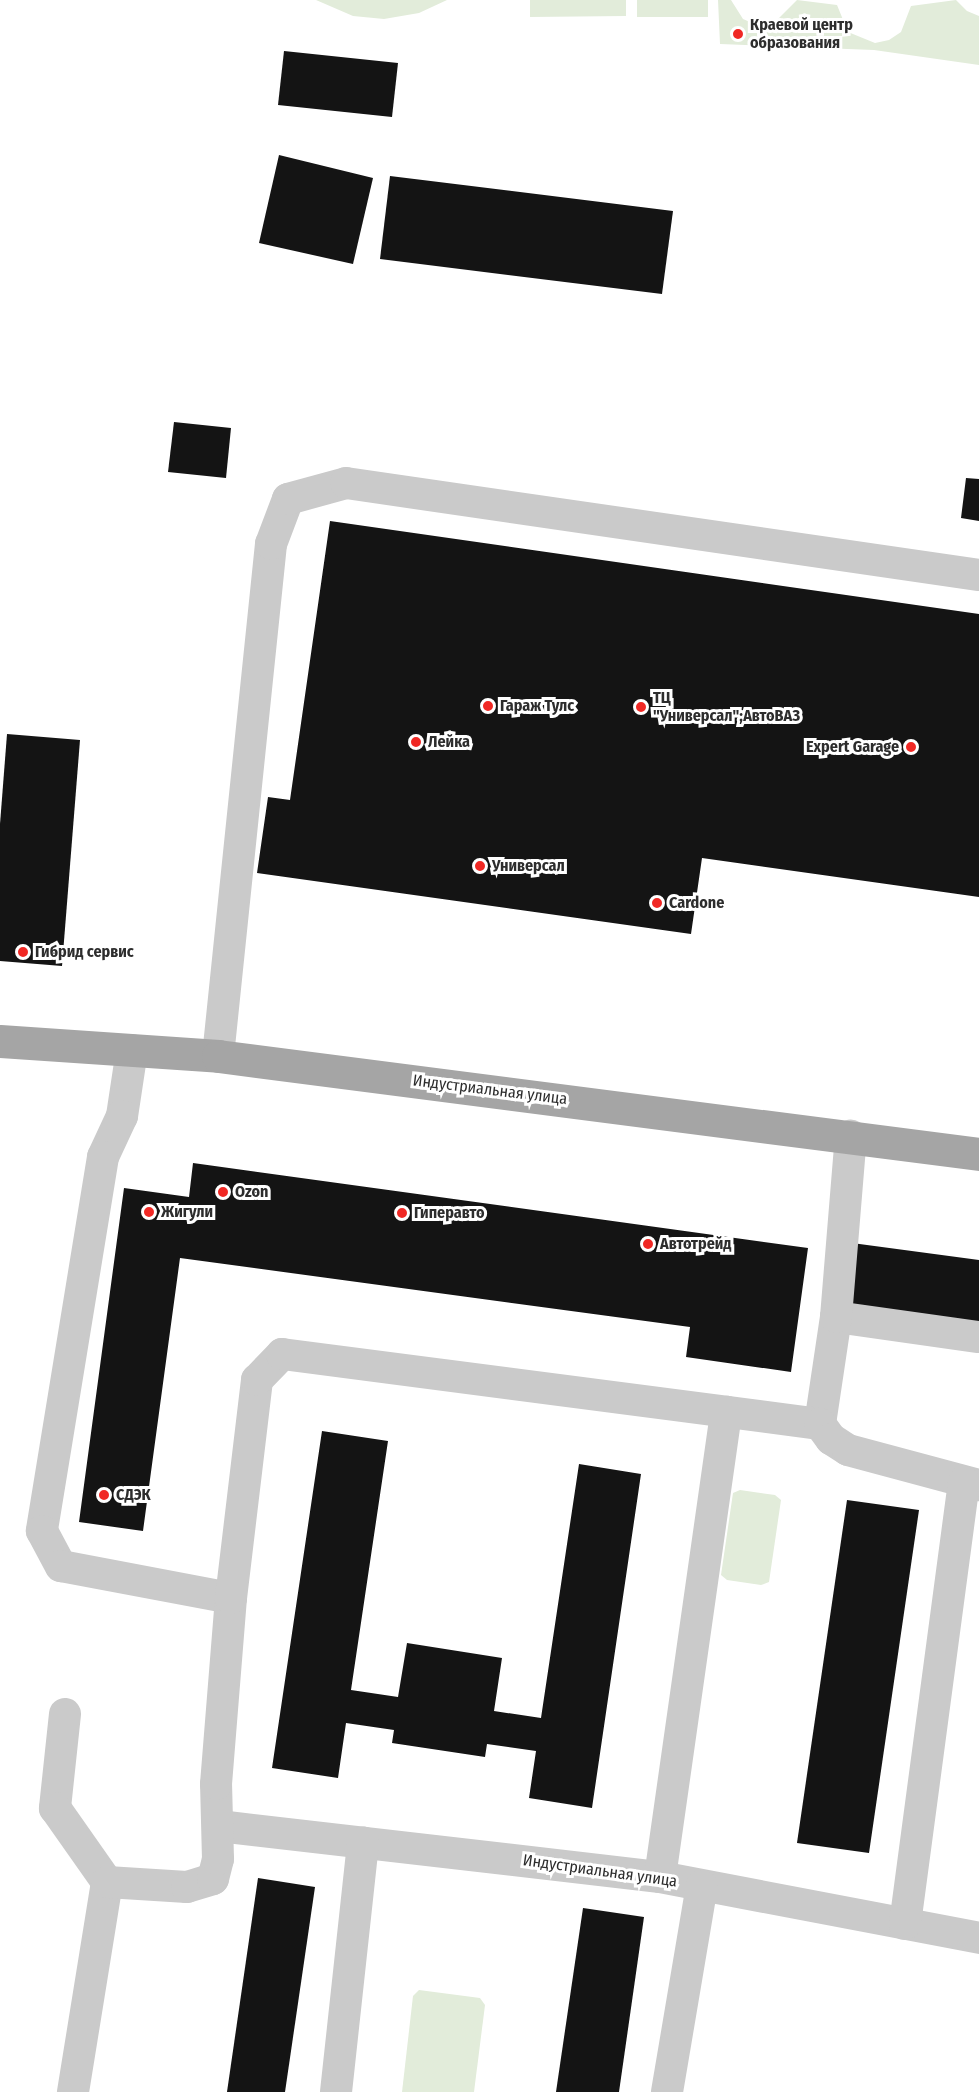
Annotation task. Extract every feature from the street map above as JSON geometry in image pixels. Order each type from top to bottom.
[{"type":"main road","name":"Индустриальная улица","points":[[0,1041],[218,1056],[979,1154]]},
{"type":"street","points":[[218,1056],[270,544],[288,499],[346,483],[979,575]]},
{"type":"street","points":[[132,1050],[122,1116],[103,1157],[42,1531],[61,1566],[231,1598]]},
{"type":"street","points":[[851,1136],[836,1317],[820,1424],[831,1439],[848,1450],[972,1483],[905,1924]]},
{"type":"street","points":[[836,1317],[979,1337]]},
{"type":"street","points":[[106,1882],[187,1887],[213,1879],[218,1859],[219,1826],[216,1785],[231,1598],[256,1380],[282,1354],[820,1424]]},
{"type":"street","points":[[660,1877],[726,1412]]},
{"type":"street","points":[[65,1714],[55,1808],[106,1882],[73,2092]]},
{"type":"street","name":"Индустриальная улица","points":[[219,1826],[660,1877],[979,1938]]},
{"type":"street","points":[[336,2092],[363,1842]]},
{"type":"street","points":[[667,2092],[702,1886]]},
{"type":"green space","points":[[316,0],[447,0],[419,13],[384,19],[353,16]]},
{"type":"green space","points":[[530,0],[626,0],[626,16],[530,17]]},
{"type":"green space","points":[[637,0],[708,0],[708,17],[637,17]]},
{"type":"green space","points":[[718,0],[731,0],[743,19],[757,25],[776,21],[797,0],[837,5],[848,32],[875,43],[889,40],[901,32],[911,6],[956,0],[967,11],[979,16],[979,65],[874,50],[720,44]]},
{"type":"green space","points":[[740,1490],[775,1495],[781,1500],[769,1582],[761,1585],[727,1580],[721,1575],[733,1493]]},
{"type":"green space","points":[[419,1990],[480,1998],[485,2005],[474,2092],[402,2092],[413,1996]]},
{"type":"building","points":[[284,51],[398,63],[392,117],[278,105]]},
{"type":"building","points":[[279,155],[373,178],[353,264],[259,243]]},
{"type":"building","points":[[390,176],[673,211],[662,294],[380,259]]},
{"type":"building","points":[[174,422],[231,428],[226,478],[168,472]]},
{"type":"building","points":[[966,478],[979,479],[979,521],[961,518]]},
{"type":"building","name":"ТЦ \"Универсал\";АвтоВАЗ","points":[[330,521],[979,614],[979,897],[702,858],[691,934],[257,873],[268,797],[290,800]]},
{"type":"building","points":[[7,734],[80,740],[62,966],[0,961],[0,824]]},
{"type":"building","points":[[193,1163],[808,1248],[791,1372],[686,1357],[690,1327],[180,1258],[143,1531],[79,1522],[124,1188],[189,1197]]},
{"type":"building","points":[[852,1243],[979,1260],[979,1323],[844,1304]]},
{"type":"building","points":[[322,1431],[388,1441],[351,1690],[398,1697],[407,1643],[502,1658],[494,1711],[541,1718],[579,1464],[641,1474],[592,1808],[529,1798],[536,1751],[487,1744],[485,1757],[392,1743],[394,1730],[346,1723],[338,1778],[272,1768]]},
{"type":"building","points":[[847,1500],[919,1510],[869,1853],[797,1843]]},
{"type":"building","points":[[258,1878],[315,1887],[285,2092],[227,2092]]},
{"type":"building","points":[[583,1908],[644,1917],[619,2092],[556,2092]]},
{"type":"place","name":"Краевой центр образования","points":[[738,34]]},
{"type":"place","name":"Гараж Тулс","points":[[488,706]]},
{"type":"place","name":"ТЦ \"Универсал\";АвтоВАЗ","points":[[641,707]]},
{"type":"place","name":"Лейка","points":[[416,742]]},
{"type":"place","name":"Expert Garage","points":[[911,747]]},
{"type":"place","name":"Универсал","points":[[480,866]]},
{"type":"place","name":"Cardone","points":[[657,903]]},
{"type":"place","name":"Гибрид сервис","points":[[23,952]]},
{"type":"place","name":"Ozon","points":[[223,1192]]},
{"type":"place","name":"Жигули","points":[[149,1212]]},
{"type":"place","name":"Гиперавто","points":[[402,1213]]},
{"type":"place","name":"Автотрейд","points":[[648,1244]]},
{"type":"place","name":"СДЭК","points":[[104,1495]]}]
